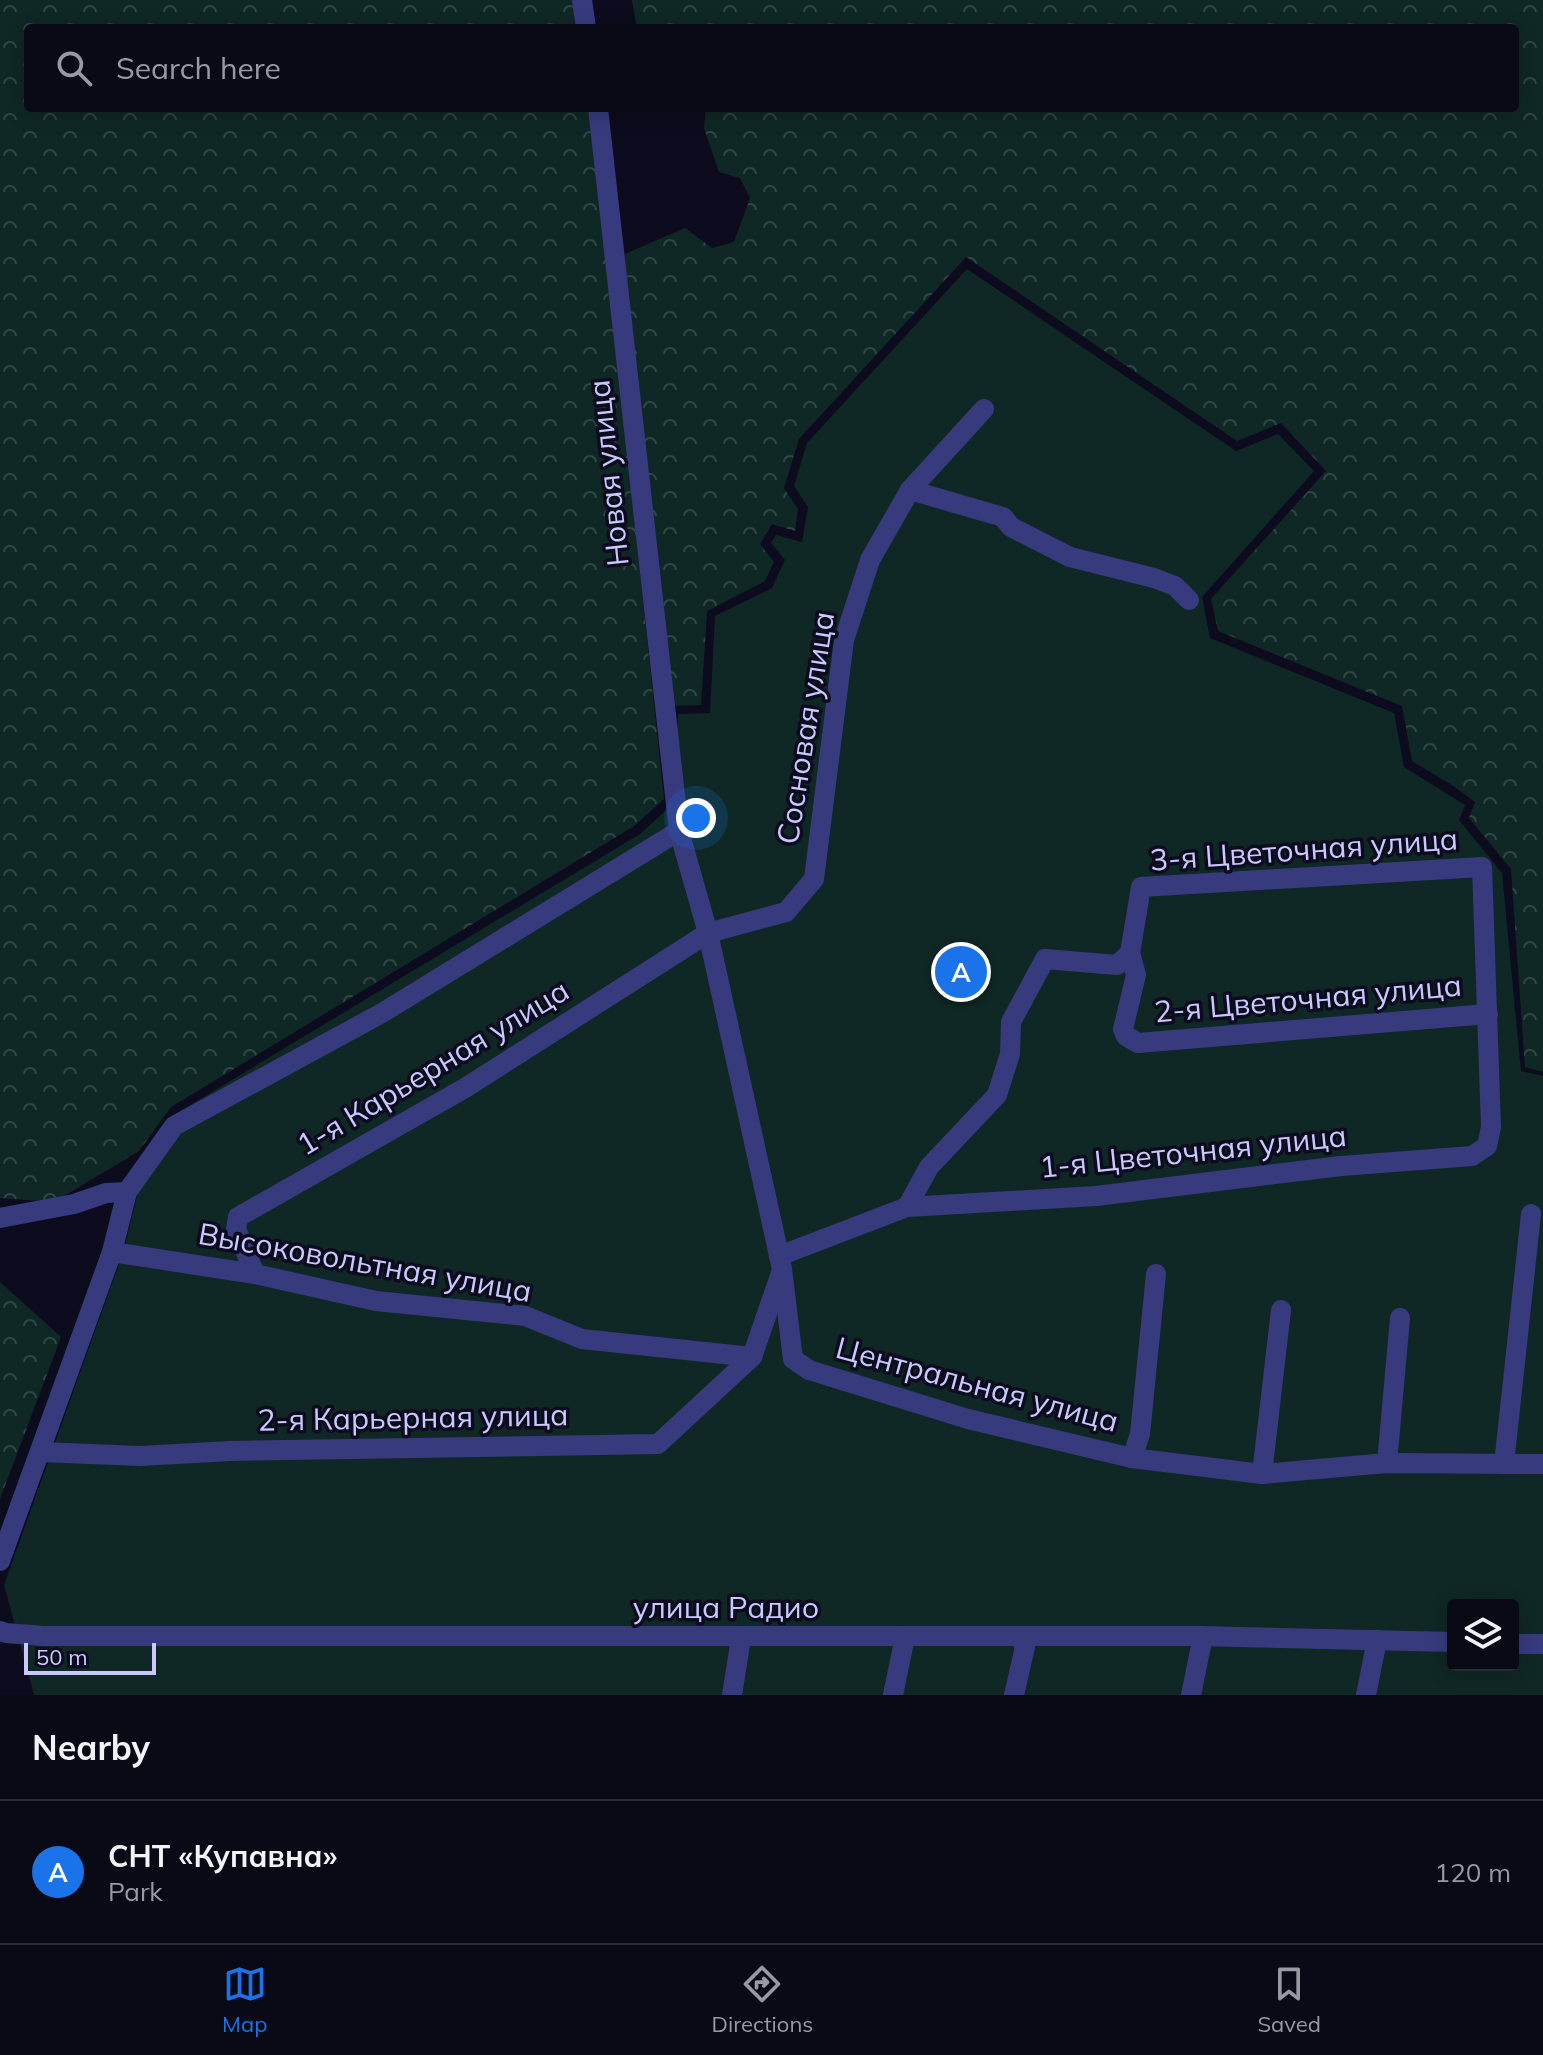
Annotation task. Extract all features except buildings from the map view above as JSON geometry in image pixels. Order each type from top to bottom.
[{"type":"street","points":[[582,0],[585,24]]},
{"type":"street","name":"Новая улица","points":[[598,112],[679,831]]},
{"type":"street","name":"Сосновая улица","points":[[708,933],[786,912],[814,879],[844,640],[870,560],[910,490],[984,409]]},
{"type":"street","points":[[910,490],[1003,517],[1011,527],[1070,557],[1154,578],[1175,586],[1189,600]]},
{"type":"street","points":[[0,1561],[112,1252],[127,1192],[174,1126],[382,1013],[679,831]]},
{"type":"street","name":"Центральная улица","points":[[679,831],[708,933],[781,1262],[793,1359],[809,1370],[968,1419],[1132,1458],[1262,1474],[1387,1463],[1543,1464]]},
{"type":"street","name":"3-я Цветочная улица","points":[[1130,953],[1141,887],[1482,867],[1488,1014]]},
{"type":"street","name":"1-я Карьерная улица","points":[[255,1274],[236,1229],[238,1217],[465,1088],[708,933]]},
{"type":"street","points":[[907,1207],[929,1167],[997,1095],[1010,1054],[1011,1022],[1045,959],[1117,965],[1130,953]]},
{"type":"street","name":"2-я Цветочная улица","points":[[1130,953],[1136,975],[1123,1029],[1126,1036],[1138,1043],[1488,1014]]},
{"type":"street","name":"1-я Цветочная улица","points":[[781,1262],[907,1207],[1096,1196],[1341,1166],[1472,1156],[1487,1146],[1490,1137],[1488,1014]]},
{"type":"street","points":[[0,1218],[74,1204],[106,1193],[127,1192]]},
{"type":"street","points":[[1504,1464],[1531,1214]]},
{"type":"street","name":"Высоковольтная улица","points":[[112,1252],[255,1274],[376,1301],[525,1316],[582,1339],[752,1357]]},
{"type":"street","points":[[752,1357],[781,1262]]},
{"type":"street","points":[[1132,1458],[1140,1434],[1156,1274]]},
{"type":"street","points":[[1262,1474],[1281,1310]]},
{"type":"street","points":[[1387,1463],[1400,1318]]},
{"type":"street","name":"2-я Карьерная улица","points":[[41,1452],[140,1456],[231,1451],[658,1444],[752,1357]]},
{"type":"street","name":"улица Радио","points":[[0,1631],[44,1636],[1203,1636],[1447,1642]]},
{"type":"street","points":[[1191,1695],[1203,1636]]},
{"type":"street","points":[[893,1695],[905,1637]]},
{"type":"street","points":[[1014,1695],[1025,1647],[1020,1637]]},
{"type":"street","points":[[732,1695],[741,1638]]},
{"type":"street","points":[[1366,1695],[1377,1640]]},
{"type":"street","points":[[1519,1644],[1543,1644]]},
{"type":"green space","points":[[0,0],[580,0],[583,24],[24,24],[24,112],[591,112],[664,799],[634,826],[171,1107],[139,1151],[54,1202],[0,1198]]},
{"type":"green space","points":[[632,0],[1543,0],[1543,1072],[1525,1067],[1511,869],[1469,818],[1475,802],[1412,761],[1402,706],[1218,631],[1211,599],[1326,471],[1281,423],[1237,441],[966,257],[799,439],[784,488],[798,509],[795,531],[772,524],[760,544],[774,562],[765,581],[707,611],[701,705],[670,706],[618,257],[685,228],[712,248],[734,242],[750,198],[740,178],[719,172],[704,128],[706,112],[1519,112],[1519,24],[636,24]]},
{"type":"green space","points":[[967,269],[1236,451],[1278,434],[1314,471],[1202,597],[1210,638],[1394,713],[1404,767],[1465,805],[1459,820],[1502,873],[1521,1071],[1543,1076],[1543,1695],[34,1695],[4,1585],[123,1253],[147,1155],[177,1113],[640,834],[673,804],[678,714],[710,713],[715,616],[772,588],[785,560],[771,543],[776,535],[802,542],[808,507],[794,486],[807,443]]},
{"type":"green space","points":[[0,1282],[61,1337],[0,1499]]},
{"type":"place","name":"СНТ «Купавна»","points":[[961,972]]}]
